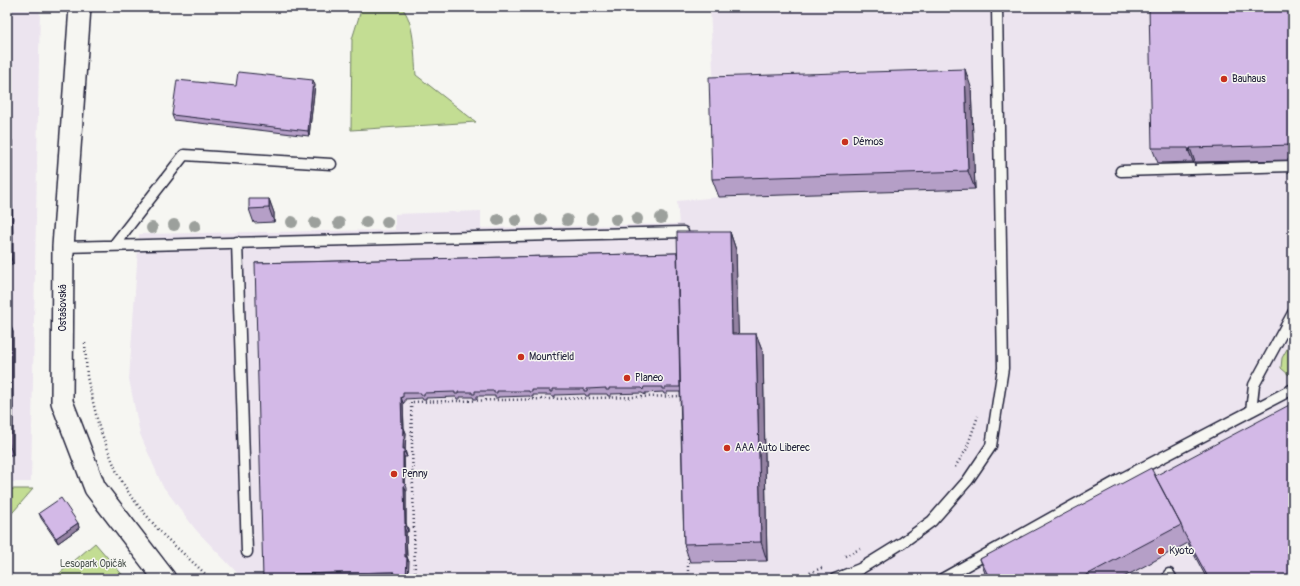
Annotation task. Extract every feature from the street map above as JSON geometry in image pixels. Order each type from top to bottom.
[{"type":"street","name":"Ostašovská","points":[[80,7],[63,247],[62,402],[96,488],[166,579]]},
{"type":"lane","points":[[835,579],[860,569],[902,543],[932,521],[968,480],[991,446],[1002,368],[997,7]]},
{"type":"lane","points":[[114,245],[184,155],[331,164]]},
{"type":"lane","points":[[1121,171],[1293,166]]},
{"type":"lane","points":[[63,247],[683,232]]},
{"type":"lane","points":[[237,242],[247,552]]},
{"type":"lane","points":[[1252,411],[1254,385],[1293,313]]},
{"type":"lane","points":[[942,579],[956,576],[1119,480],[1293,389]]},
{"type":"path","points":[[85,340],[88,384],[99,427],[118,475],[132,498],[162,534],[211,579]]},
{"type":"path","points":[[414,572],[411,402],[684,396],[684,404]]},
{"type":"path","points":[[954,470],[966,450],[980,410]]},
{"type":"path","points":[[687,546],[688,577]]},
{"type":"path","points":[[838,560],[866,546]]},
{"type":"path","points":[[795,579],[825,566]]},
{"type":"path","points":[[655,579],[688,577],[723,579]]},
{"type":"shaded area","points":[[7,7],[40,7],[31,482],[7,482]]},
{"type":"shaded area","points":[[710,7],[1293,7],[1293,579],[243,579],[196,530],[162,485],[140,434],[129,379],[139,234],[395,230],[395,214],[481,211],[481,228],[679,224],[677,201],[719,197]]},
{"type":"green space","points":[[362,7],[401,7],[406,13],[411,29],[416,75],[476,122],[351,130],[352,39]]},
{"type":"green space","points":[[1293,338],[1293,374],[1289,375],[1281,368],[1282,358]]},
{"type":"green space","points":[[7,489],[33,489],[7,519]]},
{"type":"green space","name":"Lesopark Opičák","points":[[95,543],[126,579],[53,579]]},
{"type":"building","name":"Bauhaus","points":[[1149,7],[1293,7],[1293,145],[1190,148],[1189,152],[1188,148],[1152,148]]},
{"type":"building","name":"Démos","points":[[965,69],[968,171],[712,179],[709,77]]},
{"type":"building","points":[[238,72],[313,80],[308,131],[172,115],[177,80],[236,86]]},
{"type":"building","points":[[7,127],[8,250],[7,250]]},
{"type":"building","points":[[249,199],[269,199],[269,208],[249,209]]},
{"type":"building","points":[[677,232],[730,232],[732,334],[756,334],[761,542],[684,544]]},
{"type":"building","points":[[677,253],[680,387],[665,387],[665,389],[662,389],[662,387],[644,387],[643,390],[641,388],[609,388],[609,390],[606,390],[606,388],[587,389],[587,391],[584,391],[584,389],[553,389],[553,392],[550,392],[550,390],[532,390],[532,392],[497,391],[497,393],[494,393],[494,391],[475,391],[475,394],[472,394],[472,392],[458,392],[458,394],[455,394],[455,392],[424,393],[424,395],[421,395],[421,393],[403,393],[403,397],[401,397],[402,428],[404,428],[403,449],[405,449],[405,452],[403,452],[403,483],[405,483],[406,526],[404,527],[405,557],[407,557],[406,579],[396,579],[394,572],[294,574],[294,579],[263,579],[255,263]]},
{"type":"building","points":[[8,318],[8,441],[7,441]]},
{"type":"building","points":[[1293,403],[1293,579],[1209,579],[1155,476]]},
{"type":"building","points":[[1151,468],[1181,525],[1079,579],[990,579],[980,559]]},
{"type":"building","points":[[61,498],[78,523],[56,538],[39,513]]},
{"type":"building","points":[[394,572],[394,579],[294,579],[294,574]]},
{"type":"place","name":"Bauhaus","points":[[1224,79]]},
{"type":"place","name":"Démos","points":[[845,142]]},
{"type":"place","name":"Mountfield","points":[[521,357]]},
{"type":"place","name":"Planeo","points":[[627,378]]},
{"type":"place","name":"AAA Auto Liberec","points":[[727,448]]},
{"type":"place","name":"Penny","points":[[394,474]]},
{"type":"place","name":"Kyoto","points":[[1161,551]]}]
